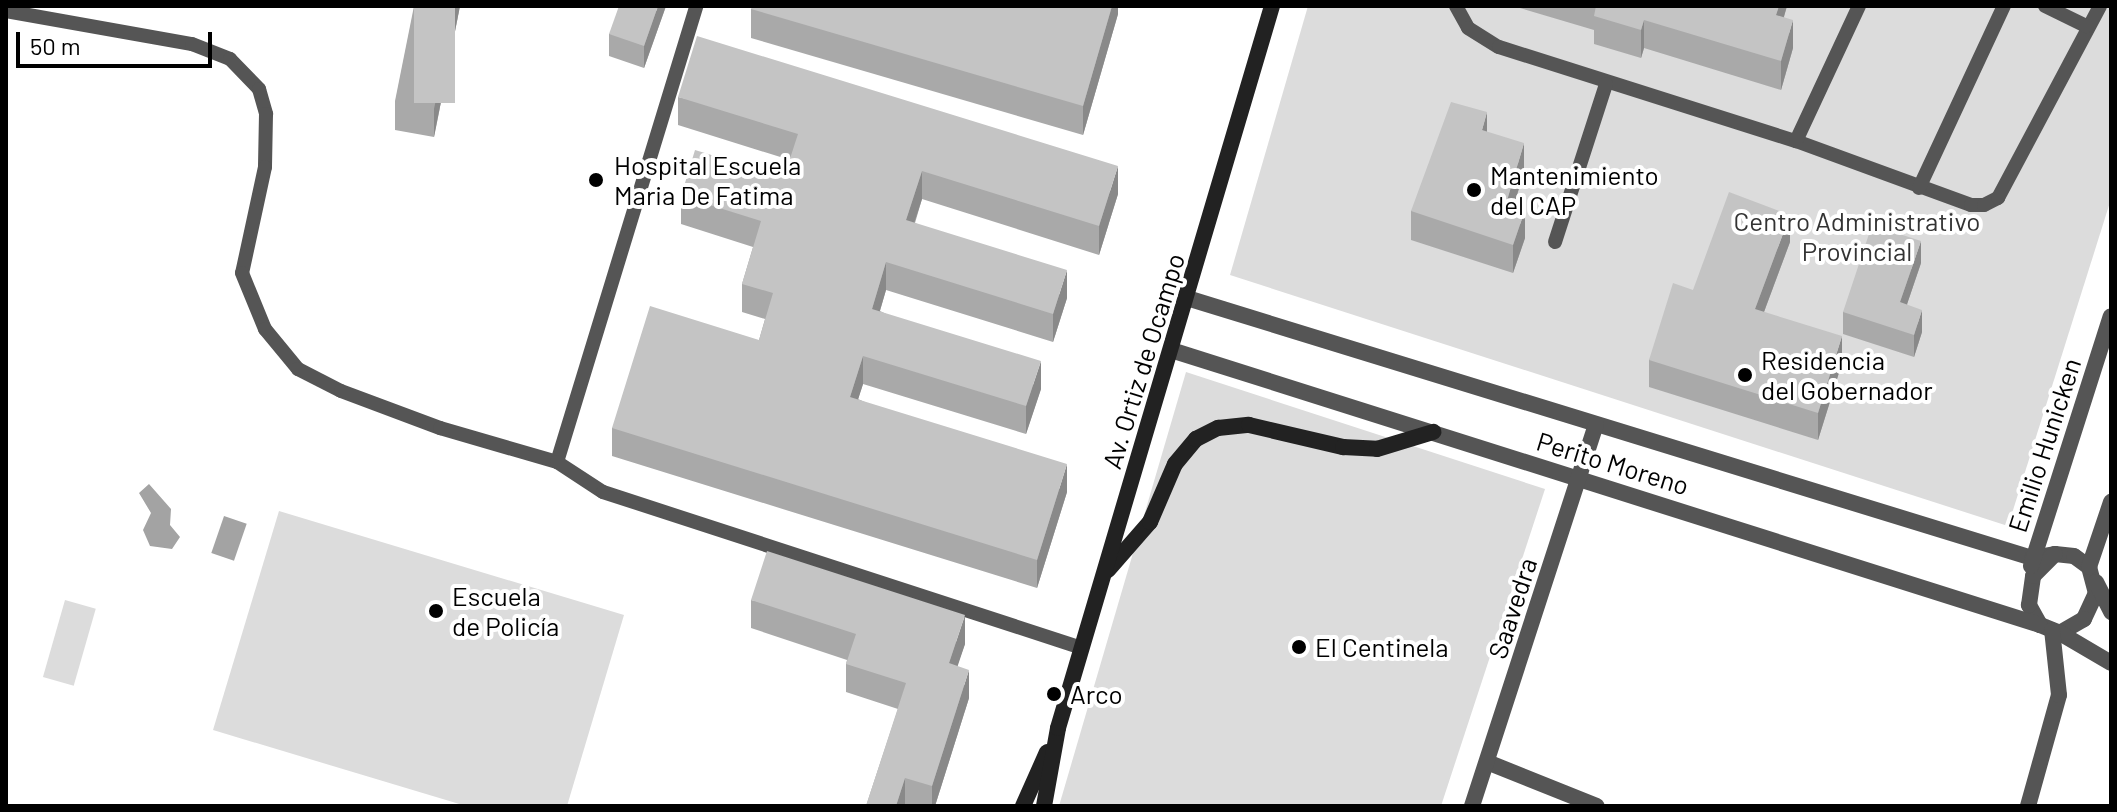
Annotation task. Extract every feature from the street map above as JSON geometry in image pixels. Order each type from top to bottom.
[{"type":"main road","name":"Av. Ortiz de Ocampo","points":[[1044,806],[1058,728],[1272,6]]},
{"type":"main road","points":[[1104,574],[1150,522],[1175,464],[1196,439],[1218,428],[1249,425],[1343,447],[1377,449],[1433,432]]},
{"type":"main road","name":"Av. Ortiz de Ocampo","points":[[1023,806],[1058,728]]},
{"type":"street","name":"Perito Moreno","points":[[1187,298],[2032,558],[2055,554]]},
{"type":"street","name":"Emilio Hunicken","points":[[2028,806],[2059,695],[2051,629],[2029,605],[2032,558],[2111,316]]},
{"type":"street","name":"Perito Moreno","points":[[1171,350],[2051,629],[2111,663]]},
{"type":"street","name":"Saavedra","points":[[1472,806],[1596,425]]},
{"type":"street","points":[[2051,629],[2084,619],[2093,603],[2092,574],[2111,502]]},
{"type":"street","name":"Emilio Hunicken","points":[[2028,591],[2033,576],[2055,554],[2074,556],[2092,574]]},
{"type":"street","points":[[2092,574],[2111,612]]},
{"type":"street","points":[[1487,762],[1597,806]]},
{"type":"lane","points":[[557,462],[696,6]]},
{"type":"lane","points":[[1456,6],[1468,28],[1499,47],[1606,84],[1796,141],[1971,205],[1998,198],[2086,26],[2100,6]]},
{"type":"lane","points":[[1796,141],[1859,6]]},
{"type":"lane","points":[[1919,188],[2004,6]]},
{"type":"lane","points":[[2045,6],[2086,26]]},
{"type":"lane","points":[[6,11],[192,44],[230,59],[259,89],[266,114],[265,167],[242,273],[273,339],[298,369],[341,391],[440,428],[557,462],[603,492],[1082,648]]},
{"type":"lane","points":[[1555,242],[1606,84]]},
{"type":"green space","name":"Centro Administrativo Provincial","points":[[1308,6],[2111,6],[2111,199],[2008,526],[1230,275]]},
{"type":"green space","name":"El Centinela","points":[[1186,372],[1545,489],[1441,806],[1059,806]]},
{"type":"green space","points":[[279,511],[624,615],[567,806],[466,806],[213,730]]},
{"type":"green space","points":[[65,600],[96,609],[74,686],[43,677]]},
{"type":"shaded area","points":[[149,484],[171,509],[170,525],[180,537],[172,549],[150,546],[143,530],[151,513],[139,493]]},
{"type":"shaded area","points":[[224,516],[247,524],[234,561],[211,553]]},
{"type":"building","points":[[414,6],[455,6],[455,103],[414,103]]},
{"type":"building","points":[[619,6],[658,6],[644,46],[609,34]]},
{"type":"building","points":[[752,6],[1112,6],[1083,106],[751,9]]},
{"type":"building","points":[[1596,6],[1779,6],[1776,15],[1793,20],[1781,61],[1644,20],[1641,30],[1594,16]]},
{"type":"building","points":[[697,36],[1118,166],[1099,226],[922,171],[906,220],[1067,270],[1053,314],[886,262],[872,309],[1041,361],[1026,406],[863,356],[850,397],[1067,464],[1037,560],[612,428],[650,306],[759,340],[773,293],[742,284],[761,221],[681,196],[695,150],[784,177],[798,134],[678,97]]},
{"type":"building","name":"Mantenimiento del CAP","points":[[1451,102],[1487,112],[1482,130],[1524,143],[1506,204],[1525,210],[1513,245],[1411,211]]},
{"type":"building","points":[[1729,192],[1790,215],[1755,309],[1842,336],[1818,413],[1649,360],[1673,283],[1693,290]]},
{"type":"building","points":[[1872,225],[1921,241],[1900,302],[1922,310],[1914,335],[1843,312]]},
{"type":"building","points":[[767,551],[965,615],[949,663],[969,670],[932,786],[905,778],[896,806],[866,806],[906,683],[846,664],[856,634],[751,600]]},
{"type":"place","name":"Hospital Escuela Maria De Fatima","points":[[596,180]]},
{"type":"place","name":"Mantenimiento del CAP","points":[[1474,190]]},
{"type":"place","name":"Residencia del Gobernador","points":[[1745,375]]},
{"type":"place","name":"Escuela de Policía","points":[[436,611]]},
{"type":"place","name":"El Centinela","points":[[1299,647]]},
{"type":"place","name":"Arco","points":[[1054,694]]}]
